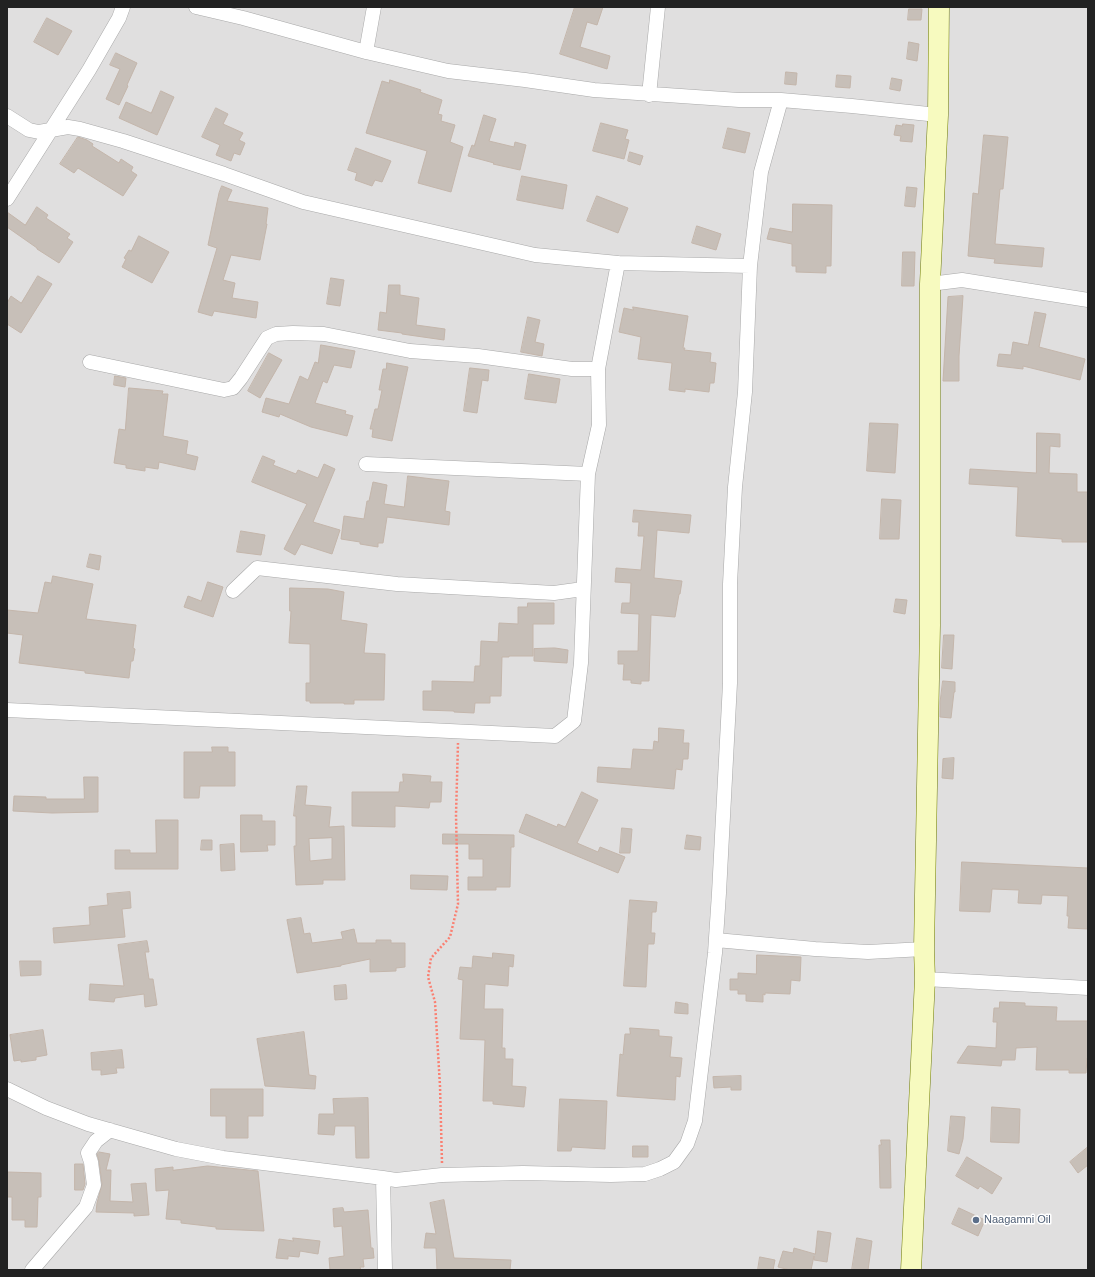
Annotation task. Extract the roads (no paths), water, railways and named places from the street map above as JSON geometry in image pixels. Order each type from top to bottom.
[{"type":"main road","points":[[911,1270],[925,980],[924,949],[930,625],[930,284],[938,115],[939,7]]},
{"type":"street","points":[[7,199],[93,63],[119,18],[123,7]]},
{"type":"street","points":[[196,7],[243,18],[366,52],[448,70],[594,90],[739,100],[781,100],[938,115]]},
{"type":"street","points":[[366,52],[374,7]]},
{"type":"street","points":[[649,94],[658,7]]},
{"type":"street","points":[[7,1088],[46,1108],[88,1124],[176,1150],[223,1158],[396,1180],[442,1175],[523,1173],[612,1175],[645,1174],[660,1170],[674,1162],[687,1144],[695,1121],[716,940],[730,683],[730,584],[736,487],[745,392],[750,266],[761,172],[781,100]]},
{"type":"street","points":[[7,116],[29,130],[39,132],[52,129],[80,129],[109,137],[224,174],[302,202],[535,255],[618,263],[750,266]]},
{"type":"street","points":[[7,710],[555,736],[574,721],[581,663],[588,474],[599,425],[598,368],[618,263]]},
{"type":"street","points":[[930,284],[962,280],[1088,300]]},
{"type":"street","points":[[90,362],[224,390],[233,388],[267,338],[276,334],[293,333],[324,334],[410,352],[478,356],[572,369],[598,368]]},
{"type":"street","points":[[366,464],[588,474]]},
{"type":"street","points":[[233,591],[257,568],[397,584],[554,594],[583,589]]},
{"type":"street","points":[[716,940],[822,950],[868,952],[924,949]]},
{"type":"street","points":[[925,980],[1088,988]]},
{"type":"street","points":[[32,1270],[86,1207],[94,1185],[91,1162],[88,1153],[96,1141],[110,1130]]},
{"type":"street","points":[[383,1178],[385,1270]]},
{"type":"place","name":"Naagamni Oil","points":[[976,1220]]}]
